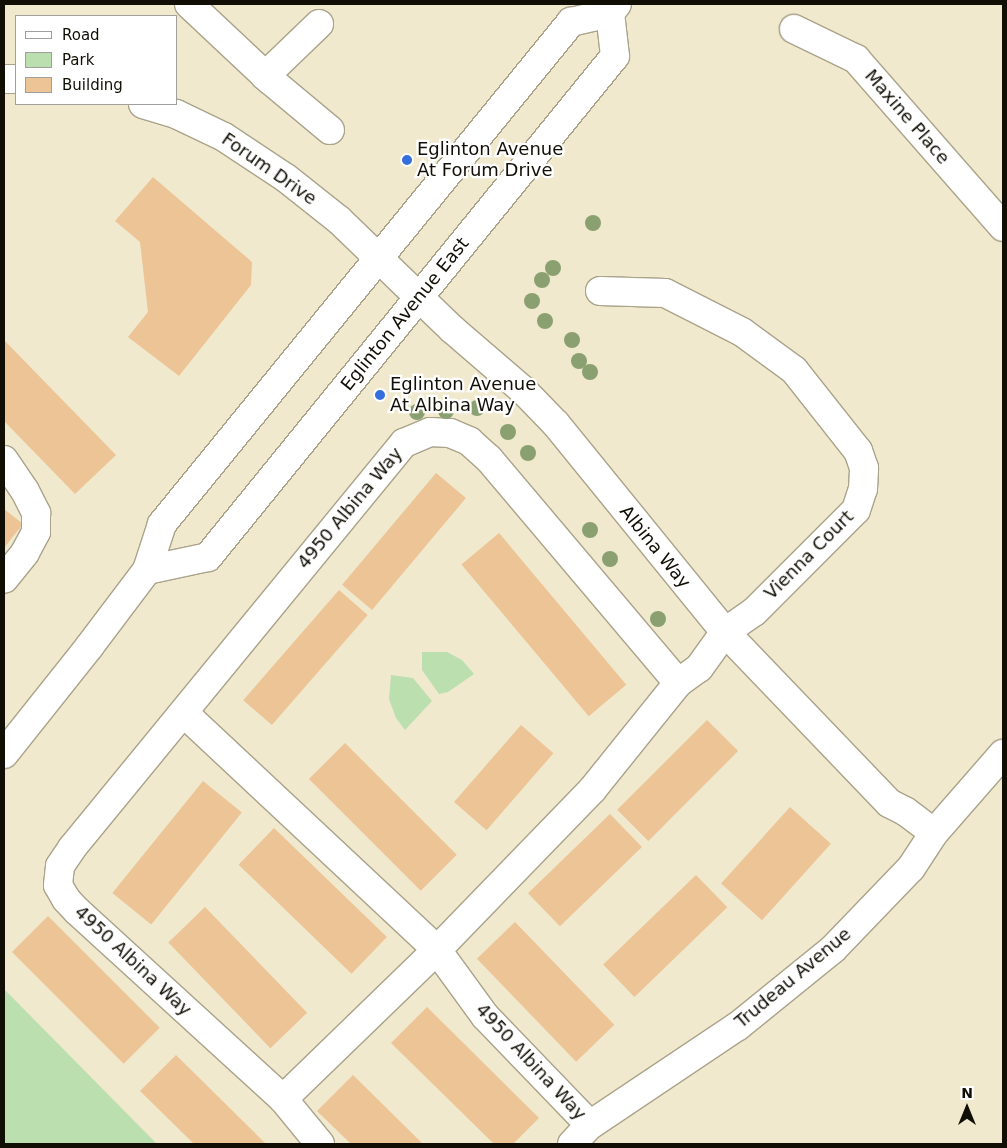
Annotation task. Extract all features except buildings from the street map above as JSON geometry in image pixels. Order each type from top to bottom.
[{"type":"street","points":[[189,4],[265,76],[330,130]]},
{"type":"street","name":"Eglinton Avenue East","points":[[4,754],[147,570],[162,524],[571,22],[613,8],[615,56],[208,558],[147,570]]},
{"type":"street","points":[[265,76],[319,24]]},
{"type":"street","name":"Maxine Place","points":[[794,29],[856,58],[1003,227]]},
{"type":"street","name":"Forum Drive","points":[[146,105],[202,125],[245,149],[321,206],[379,259]]},
{"type":"street","name":"Albina Way","points":[[379,259],[523,390],[556,424],[725,632],[890,803],[934,832]]},
{"type":"street","name":"Vienna Court","points":[[600,291],[665,293],[742,332],[794,370],[858,451],[864,468],[863,490],[856,510],[754,612],[725,632]]},
{"type":"street","name":"4950 Albina Way","points":[[320,1144],[283,1099],[77,912],[66,899],[58,885],[60,866],[72,848],[184,713],[213,673],[404,443],[430,432],[450,433],[469,441],[489,460],[678,683]]},
{"type":"street","points":[[4,460],[25,491],[36,513],[36,532],[25,553],[4,579]]},
{"type":"street","points":[[283,1099],[437,950],[592,790],[678,683],[699,668],[725,632]]},
{"type":"street","name":"4950 Albina Way","points":[[184,713],[437,950],[485,1016],[590,1124]]},
{"type":"street","name":"Trudeau Avenue","points":[[572,1144],[590,1124],[738,1026],[833,949],[911,868],[934,832],[1003,754]]},
{"type":"green space","points":[[422,652],[447,652],[462,660],[474,674],[448,692],[439,694],[422,670]]},
{"type":"green space","points":[[391,675],[413,678],[432,701],[405,730],[396,718],[389,699]]},
{"type":"green space","points":[[4,989],[157,1144],[4,1144]]},
{"type":"place","name":"Eglinton Avenue At Forum Drive","points":[[407,160]]},
{"type":"place","name":"Eglinton Avenue At Albina Way","points":[[380,395]]}]
